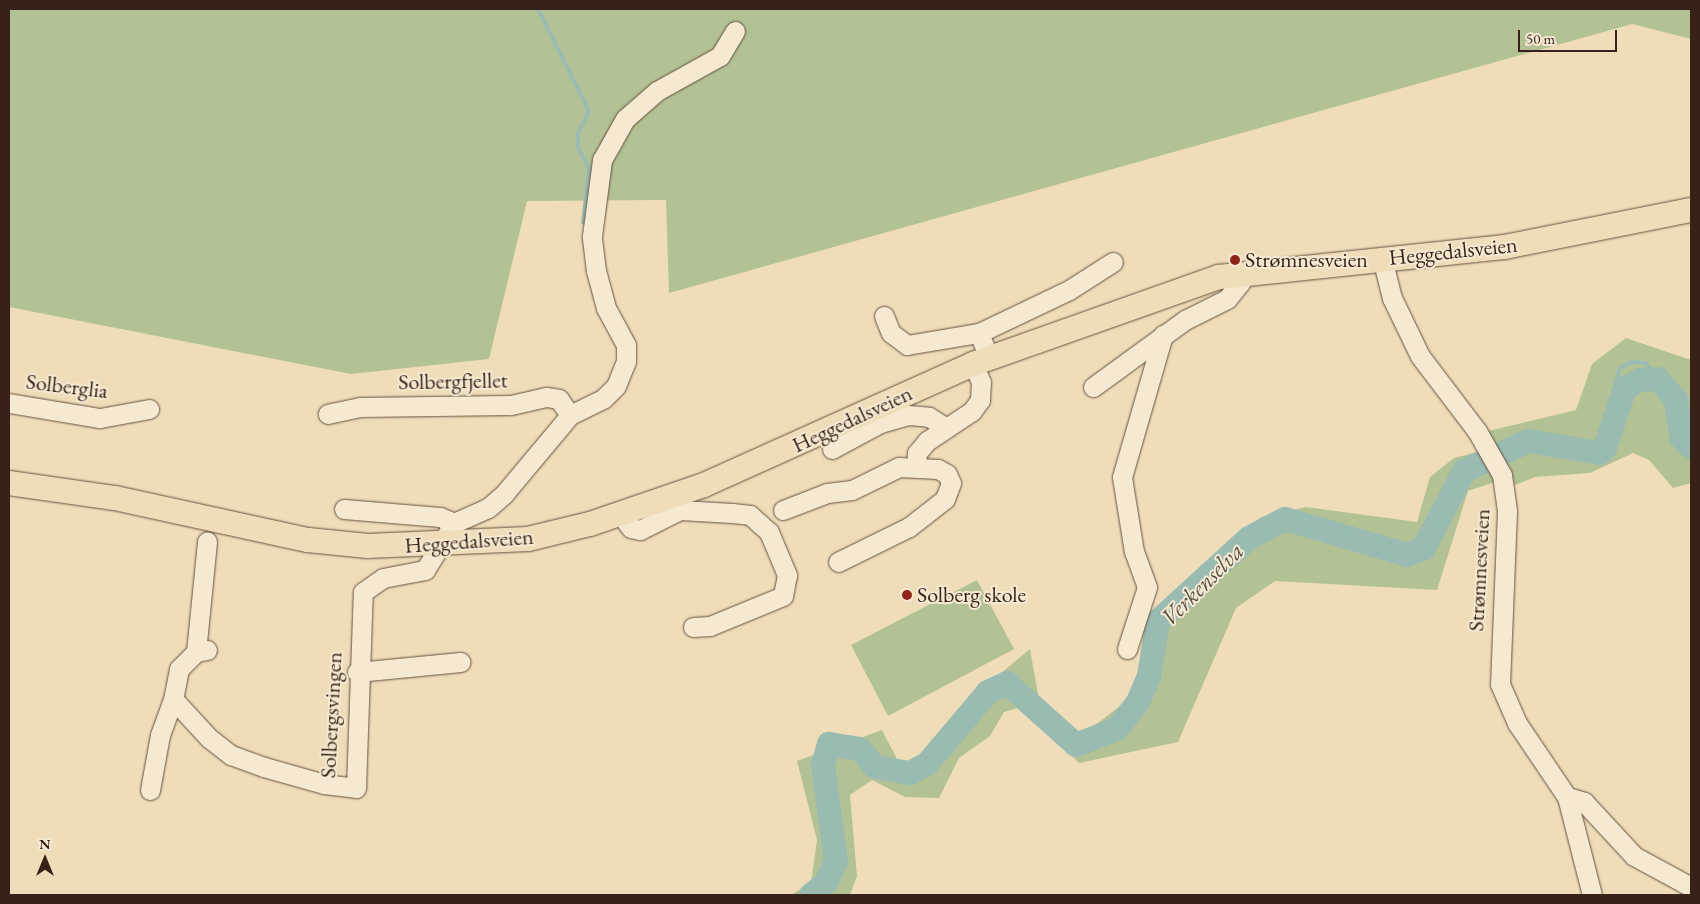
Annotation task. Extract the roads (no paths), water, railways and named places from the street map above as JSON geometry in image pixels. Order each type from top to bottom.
[{"type":"main road","name":"Heggedalsveien","points":[[9,483],[115,498],[308,540],[444,545],[548,536],[620,514],[738,472],[981,361],[1190,286],[1239,273],[1561,239],[1691,210]]},
{"type":"street","points":[[444,545],[454,523],[488,508],[504,494],[570,415],[603,399],[616,386],[626,361],[626,345],[606,308],[596,271],[592,236],[602,160],[625,119],[657,91],[720,56],[735,31]]},
{"type":"street","name":"Strømnesveien","points":[[1382,258],[1392,298],[1420,356],[1493,456],[1507,511],[1500,684],[1517,723],[1567,797],[1592,895]]},
{"type":"street","points":[[884,316],[891,333],[907,345],[979,333],[1070,290],[1113,262]]},
{"type":"street","points":[[1093,387],[1163,335],[1227,299],[1240,283],[1239,273]]},
{"type":"street","points":[[916,466],[917,453],[945,427],[972,411],[980,400],[981,361],[979,333]]},
{"type":"street","points":[[1127,649],[1147,587],[1134,552],[1122,478],[1163,335]]},
{"type":"street","name":"Solbergfjellet","points":[[328,414],[360,407],[510,405],[546,397],[559,399],[570,415]]},
{"type":"street","name":"Solberglia","points":[[9,403],[100,418],[149,409]]},
{"type":"street","points":[[832,449],[880,423],[908,415],[929,417],[945,427]]},
{"type":"street","points":[[783,510],[827,492],[852,490],[899,467],[916,466],[947,474],[951,483],[945,499],[909,527],[838,562]]},
{"type":"street","points":[[344,509],[440,517],[454,523]]},
{"type":"street","points":[[620,514],[630,528],[640,530],[680,510],[750,515],[769,532],[788,575],[783,596],[727,620],[693,627]]},
{"type":"street","points":[[150,790],[160,735],[173,698],[179,669],[202,651],[207,542]]},
{"type":"street","name":"Solbergsvingen","points":[[173,698],[209,738],[231,754],[324,784],[356,788],[357,672],[363,592],[383,578],[425,570],[444,545]]},
{"type":"street","points":[[357,672],[461,662]]},
{"type":"street","points":[[1567,797],[1584,802],[1634,856],[1691,887]]},
{"type":"waterway","points":[[538,9],[589,111],[578,134],[578,147],[589,168],[583,223]]},
{"type":"waterway","points":[[1620,401],[1615,385],[1620,368],[1631,362],[1645,363],[1658,379]]},
{"type":"waterway","name":"Verkenselva","points":[[811,895],[826,883],[836,862],[823,765],[829,744],[860,749],[875,767],[910,773],[927,764],[988,692],[1007,683],[1076,745],[1117,729],[1138,702],[1149,676],[1158,621],[1249,538],[1285,519],[1407,555],[1424,548],[1464,471],[1528,441],[1599,453],[1605,448],[1625,388],[1640,380],[1658,379],[1676,400],[1681,437],[1691,447]]},
{"type":"place","name":"Strømnesveien","points":[[1235,260]]},
{"type":"place","name":"Solberg skole","points":[[907,595]]}]
